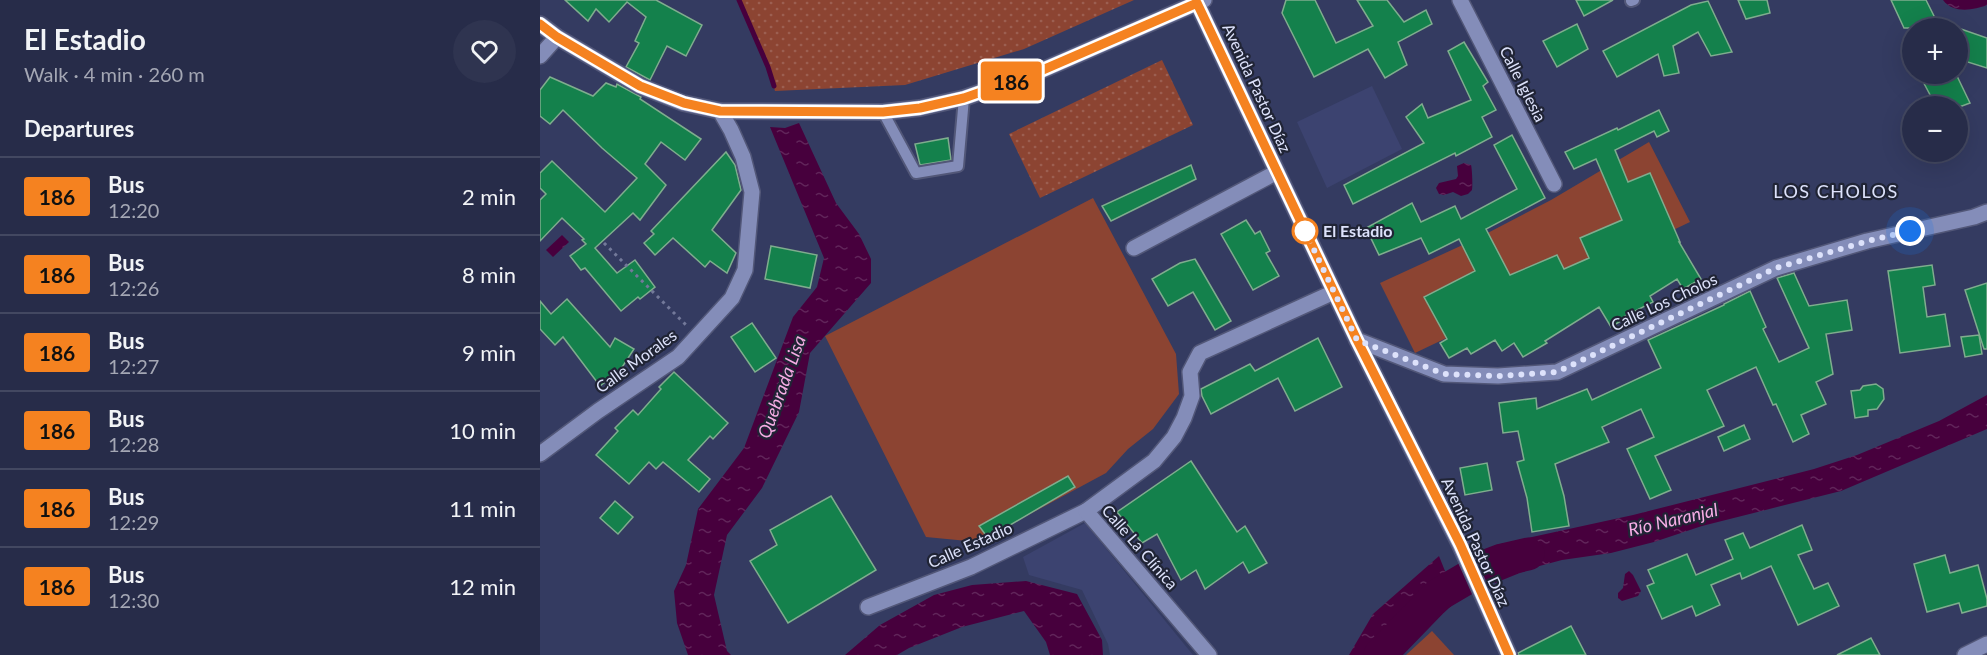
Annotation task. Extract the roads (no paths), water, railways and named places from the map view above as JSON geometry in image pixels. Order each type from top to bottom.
[{"type":"street","name":"Calle Iglesia","points":[[1460,0],[1554,184]]},
{"type":"street","name":"Avenida Pastor Díaz","points":[[540,24],[557,37],[640,86],[684,103],[720,111],[883,112],[920,108],[964,98],[1038,72],[1201,2],[1277,172],[1357,340],[1460,544],[1509,655]]},
{"type":"street","points":[[540,56],[557,37]]},
{"type":"street","name":"Calle Morales","points":[[540,454],[598,411],[678,357],[732,298],[745,270],[752,192],[743,157],[720,111]]},
{"type":"street","points":[[1134,248],[1277,172]]},
{"type":"street","name":"Calle Los Cholos","points":[[1357,340],[1444,374],[1498,376],[1557,372],[1776,268],[1868,241],[1987,212]]},
{"type":"street","name":"Calle La Clínica","points":[[1209,655],[1086,511],[1154,460],[1174,437],[1192,396],[1190,372],[1200,353],[1334,292]]},
{"type":"street","name":"Calle Estadio","points":[[868,607],[971,567],[1086,511]]},
{"type":"street","points":[[1965,655],[1987,645]]},
{"type":"lane","points":[[883,112],[916,173],[947,168],[958,166],[964,98]]},
{"type":"water","points":[[1943,0],[1987,0],[1987,5],[1958,9]]},
{"type":"water","points":[[799,123],[836,203],[859,234],[871,259],[871,283],[810,353],[799,412],[762,488],[727,535],[714,595],[727,651],[731,655],[688,655],[677,623],[674,591],[686,565],[698,509],[744,448],[793,317],[817,287],[824,258],[770,127],[785,128]]},
{"type":"water","points":[[1464,163],[1471,165],[1472,190],[1461,196],[1453,192],[1439,194],[1436,188],[1439,183],[1456,179],[1457,166]]},
{"type":"water","points":[[562,235],[569,242],[553,257],[546,250]]},
{"type":"water","points":[[1987,395],[1987,429],[1841,491],[1702,526],[1611,553],[1562,560],[1532,568],[1495,583],[1480,555],[1496,545],[1633,515],[1814,469],[1857,455],[1939,421]]},
{"type":"water","points":[[1439,556],[1457,601],[1396,655],[1349,655],[1373,614]]},
{"type":"water","points":[[1629,571],[1641,591],[1638,596],[1622,601],[1618,598],[1618,593],[1623,588],[1625,574]]},
{"type":"water","points":[[1026,581],[1077,594],[1102,640],[1103,655],[1050,655],[1046,642],[1024,611],[962,627],[897,655],[845,655],[880,625],[934,595],[972,585]]},
{"type":"waterway","name":"Quebrada Lisa","points":[[739,0],[774,86]]},
{"type":"waterway","name":"Río Naranjal","points":[[1380,655],[1438,595],[1481,568],[1528,554]]},
{"type":"place","name":"El Estadio","points":[[1305,231]]},
{"type":"district","name":"LOS CHOLOS","points":[[1836,192]]}]
